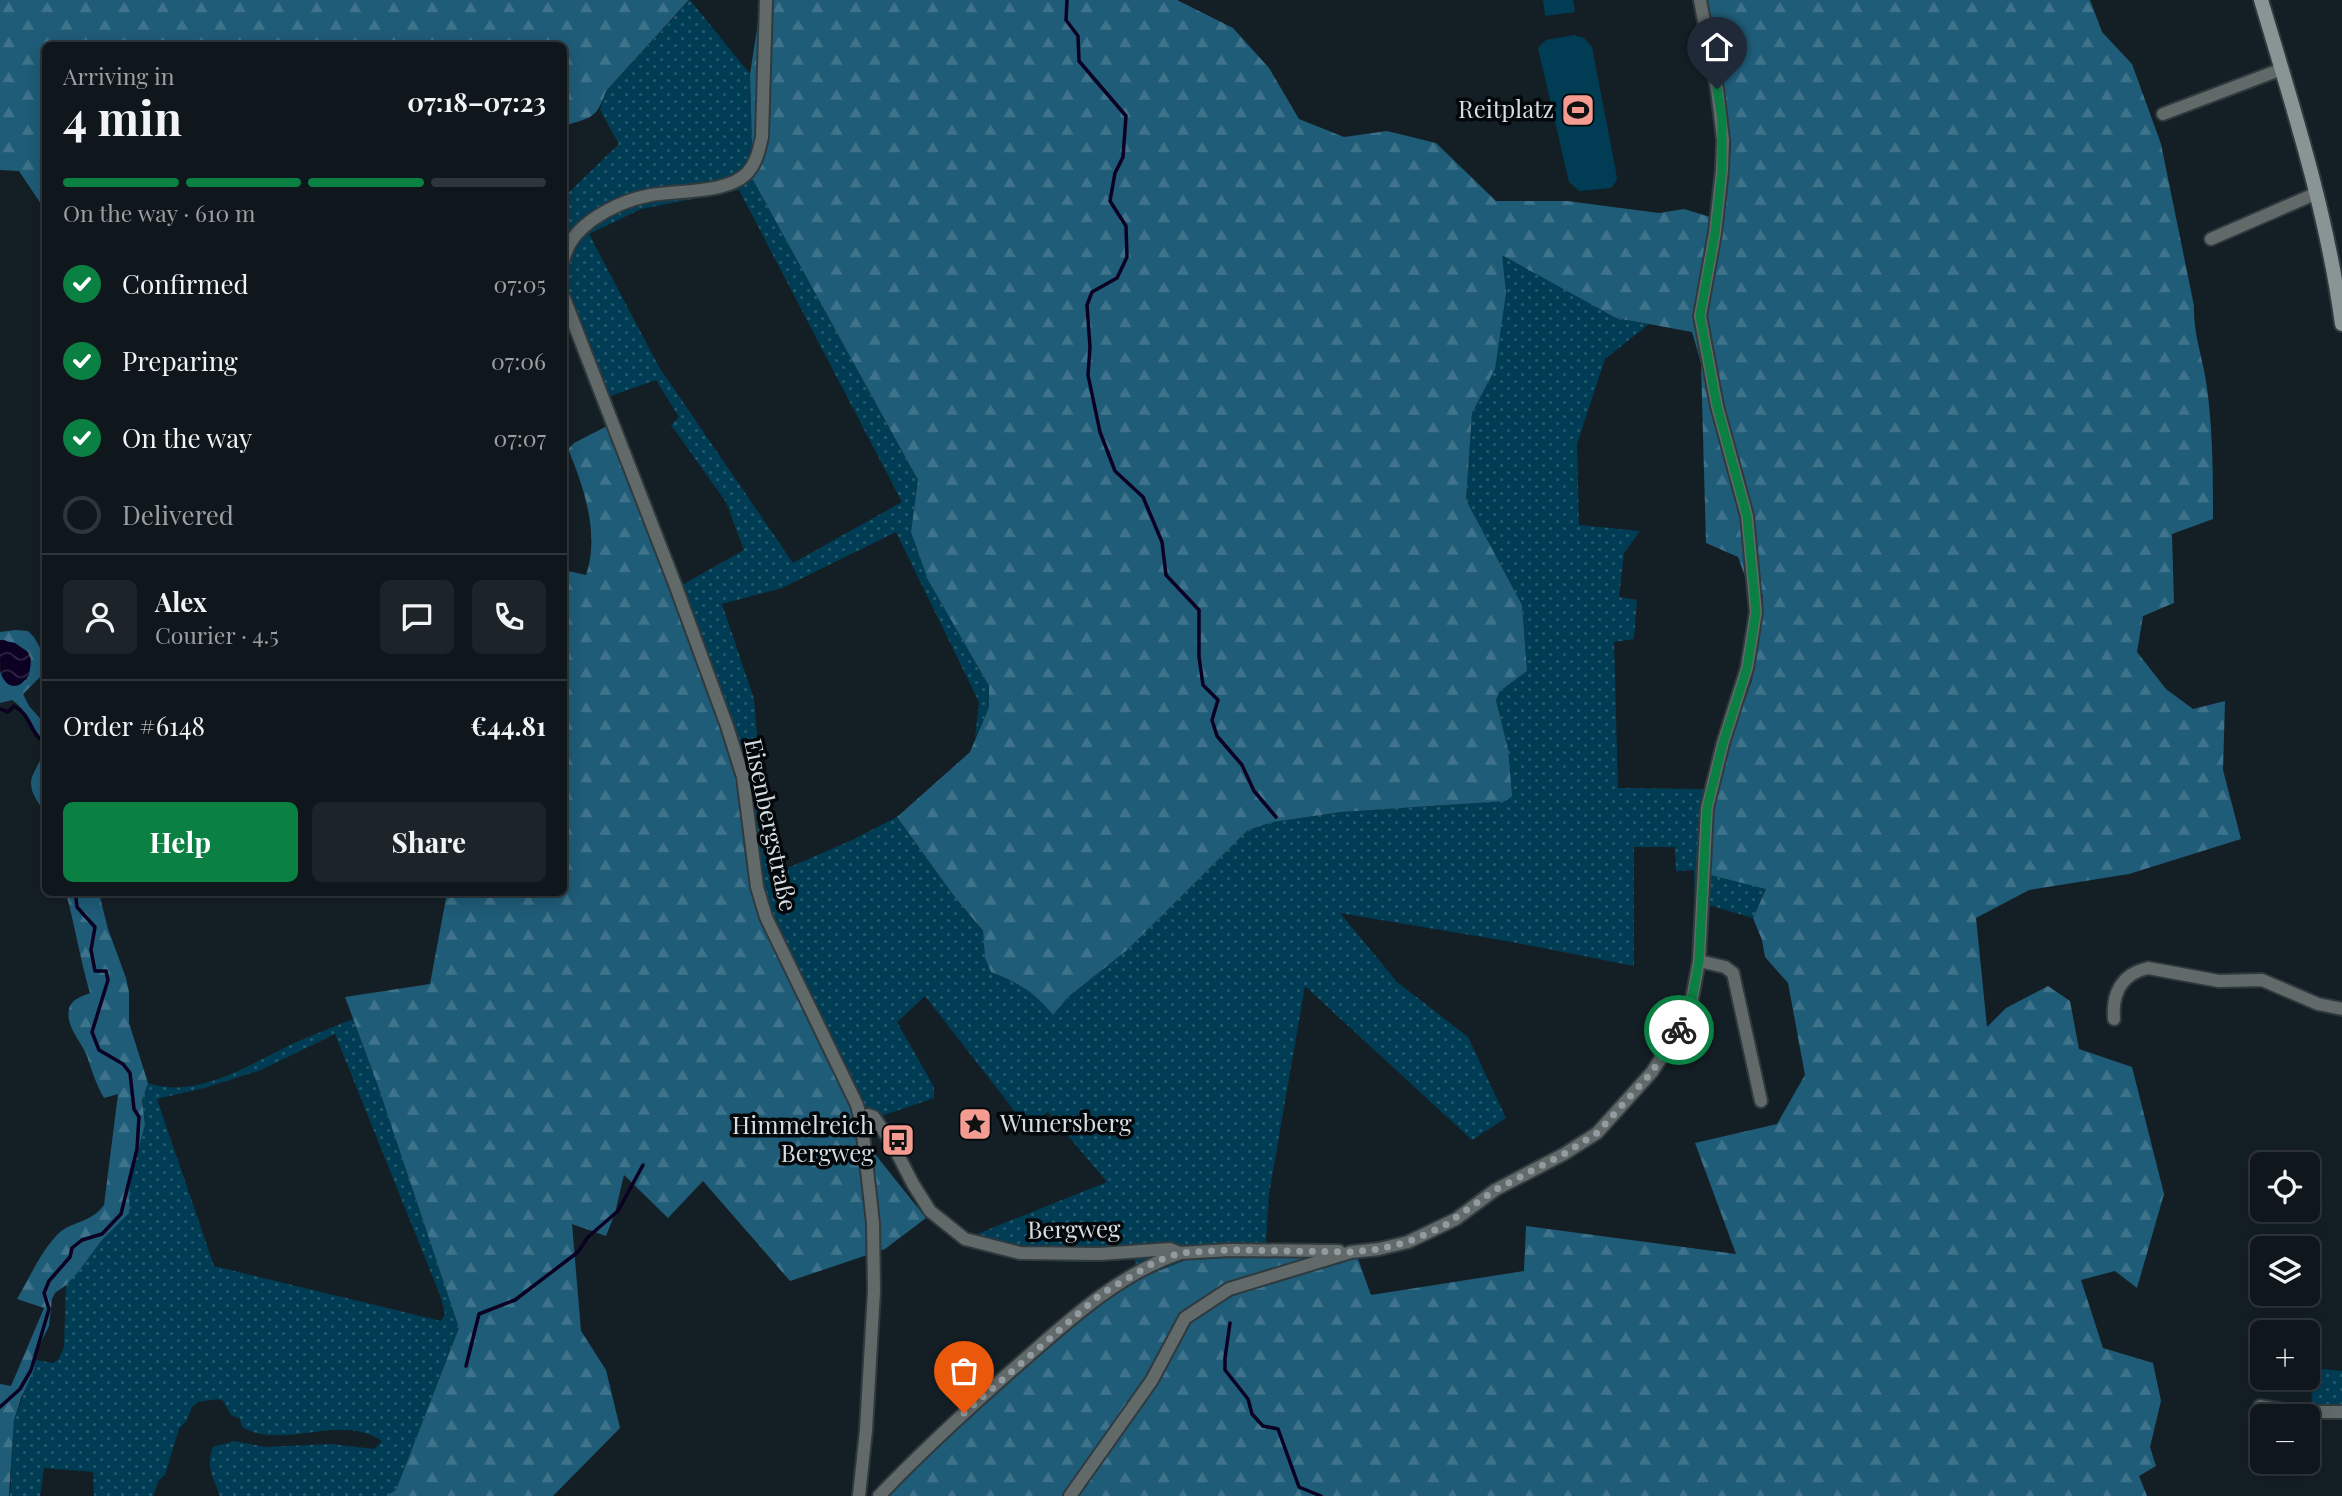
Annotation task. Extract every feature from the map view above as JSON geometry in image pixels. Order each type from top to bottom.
[{"type":"main road","points":[[2261,0],[2317,193],[2330,247],[2342,324]]},
{"type":"street","points":[[567,250],[578,232],[611,209],[650,195],[721,186],[748,172],[762,137],[766,0]]},
{"type":"street","points":[[1070,1496],[1152,1380],[1185,1318],[1229,1289],[1351,1252],[1379,1249],[1431,1233],[1456,1219],[1495,1190],[1564,1154],[1597,1133],[1652,1072],[1685,1021],[1699,961],[1707,808],[1723,743],[1747,668],[1756,612],[1747,516],[1717,406],[1700,316],[1715,233],[1723,140],[1719,99],[1700,0]]},
{"type":"street","points":[[2163,114],[2282,69]]},
{"type":"street","points":[[2211,239],[2317,193]]},
{"type":"street","name":"Eisenbergstraße","points":[[567,306],[727,726],[743,778],[757,887],[763,909],[860,1117],[873,1223],[874,1291],[866,1430],[859,1496]]},
{"type":"street","points":[[1699,961],[1724,967],[1733,973],[1761,1101]]},
{"type":"street","points":[[2115,1019],[2115,994],[2125,981],[2148,968],[2219,981],[2262,979],[2318,1004],[2342,1009]]},
{"type":"street","name":"Bergweg","points":[[860,1117],[874,1117],[930,1211],[965,1238],[1020,1253],[1100,1254],[1170,1249],[1180,1253],[1230,1250],[1351,1252]]},
{"type":"street","points":[[879,1496],[975,1402],[1101,1294],[1157,1261],[1180,1253]]},
{"type":"street","points":[[2320,1412],[2342,1412]]},
{"type":"shaded area","points":[[690,0],[750,74],[753,180],[918,480],[911,532],[928,580],[989,686],[989,707],[975,738],[979,702],[896,532],[782,588],[722,604],[754,699],[761,779],[776,873],[897,817],[983,932],[985,957],[991,972],[1025,989],[1053,1015],[1068,997],[1126,951],[1248,830],[1273,822],[1341,812],[1505,801],[1508,749],[1496,700],[1500,691],[1527,671],[1522,605],[1466,500],[1472,413],[1495,369],[1501,254],[1616,318],[1649,324],[1605,359],[1577,444],[1579,525],[1640,531],[1624,553],[1619,597],[1637,600],[1634,639],[1614,642],[1618,788],[1702,789],[1716,793],[1766,888],[1753,918],[1695,901],[1694,870],[1676,871],[1675,847],[1634,847],[1634,966],[1340,913],[1397,982],[1468,1037],[1506,1118],[1472,1140],[1305,986],[1269,1194],[1265,1256],[1201,1254],[1131,1282],[1136,1268],[1134,1256],[1067,1262],[967,1238],[1107,1182],[1048,1112],[1027,1127],[925,996],[897,1022],[934,1087],[934,1098],[858,1124],[771,941],[673,590],[744,550],[726,502],[671,425],[679,417],[656,380],[599,400],[567,317],[567,194],[619,144],[600,110],[606,91]],"holes":[[[739,190],[902,502],[793,563],[659,367],[589,234],[641,209]]]},
{"type":"shaded area","points":[[1543,0],[1573,0],[1575,12],[1545,16]]},
{"type":"shaded area","name":"Reitplatz","points":[[1574,35],[1584,38],[1592,47],[1616,172],[1617,180],[1611,188],[1579,191],[1569,182],[1538,48],[1546,40]]},
{"type":"shaded area","points":[[353,1019],[459,1328],[396,1490],[386,1496],[220,1496],[210,1467],[213,1447],[234,1441],[265,1447],[331,1444],[374,1449],[382,1441],[366,1433],[349,1430],[276,1435],[258,1433],[242,1427],[240,1419],[231,1415],[223,1401],[218,1399],[198,1402],[192,1407],[187,1420],[179,1429],[165,1475],[159,1480],[153,1496],[94,1496],[93,1472],[44,1468],[40,1496],[10,1496],[14,1420],[36,1360],[53,1363],[58,1360],[64,1347],[66,1285],[102,1240],[129,1213],[130,1179],[145,1125],[142,1099],[148,1083],[185,1087],[204,1083],[241,1070],[292,1044]],"holes":[[[335,1034],[440,1295],[445,1314],[441,1321],[214,1266],[157,1099],[261,1070]]]},
{"type":"shaded area","points":[[2320,1369],[2342,1371],[2342,1409],[2320,1409],[2320,1404],[2311,1404],[2312,1390],[2320,1390]]},
{"type":"green space","points":[[0,0],[689,0],[606,91],[595,112],[587,119],[567,125],[567,42],[42,42],[42,206],[19,171],[0,170]]},
{"type":"green space","points":[[759,0],[1177,0],[1233,28],[1269,68],[1299,119],[1344,137],[1387,131],[1436,143],[1496,201],[1567,201],[1659,213],[1684,209],[1720,220],[1731,148],[1722,78],[1704,0],[2090,0],[2102,32],[2132,64],[2161,144],[2194,306],[2211,433],[2213,519],[2172,534],[2174,603],[2143,616],[2137,652],[2166,689],[2193,709],[2225,701],[2223,770],[2241,839],[2129,874],[2029,890],[1976,918],[1987,1027],[2006,1008],[2048,986],[2070,1001],[2079,1049],[2132,1067],[2164,1194],[2137,1288],[2115,1271],[2081,1280],[2103,1348],[2153,1363],[2161,1401],[2150,1447],[2156,1466],[2139,1476],[2147,1496],[886,1496],[1072,1323],[1131,1282],[1201,1254],[1358,1259],[1371,1295],[1524,1271],[1526,1226],[1736,1254],[1695,1143],[1777,1124],[1805,1075],[1788,983],[1765,957],[1762,940],[1753,918],[1766,889],[1707,874],[1711,812],[1728,747],[1752,680],[1763,595],[1749,587],[1738,557],[1706,543],[1701,363],[1692,332],[1616,318],[1502,255],[1506,293],[1495,369],[1472,413],[1466,500],[1522,605],[1527,671],[1500,691],[1496,700],[1508,749],[1512,796],[1506,801],[1341,812],[1273,822],[1248,830],[1126,951],[1068,997],[1053,1015],[1025,989],[991,972],[985,958],[983,931],[897,817],[970,752],[989,707],[989,686],[928,580],[911,532],[918,480],[753,180],[750,74],[760,10]]},
{"type":"green space","points":[[609,425],[723,727],[739,778],[751,871],[853,1107],[859,1134],[926,1218],[885,1249],[790,1281],[703,1181],[668,1218],[624,1175],[615,1213],[606,1236],[572,1224],[581,1331],[606,1370],[620,1428],[553,1496],[386,1496],[396,1490],[459,1328],[378,1086],[345,997],[430,984],[446,896],[567,896],[567,571],[586,575],[591,544],[588,511],[580,479],[568,449],[574,443]]},
{"type":"green space","points":[[28,631],[42,651],[40,677],[23,694],[42,721],[42,808],[31,787],[32,777],[41,757],[37,734],[17,704],[12,700],[0,703],[0,672],[5,679],[26,680],[31,658],[5,640],[0,640],[0,632]]},
{"type":"green space","points":[[67,896],[100,896],[108,929],[126,978],[129,1023],[148,1083],[142,1100],[145,1125],[130,1179],[129,1213],[102,1240],[78,1272],[52,1299],[49,1326],[36,1352],[34,1370],[14,1420],[9,1496],[0,1496],[0,1384],[11,1386],[44,1308],[17,1299],[41,1257],[58,1234],[93,1216],[104,1205],[118,1094],[104,1098],[69,1021],[72,1003],[90,993]]},
{"type":"water","points":[[0,640],[15,643],[28,652],[30,669],[23,682],[17,685],[11,686],[1,674]]},
{"type":"waterway","points":[[1067,0],[1066,20],[1078,36],[1079,61],[1126,116],[1123,157],[1115,173],[1110,201],[1126,226],[1127,257],[1117,278],[1092,292],[1087,305],[1090,347],[1088,375],[1100,432],[1115,471],[1143,497],[1162,542],[1166,575],[1199,610],[1199,657],[1203,685],[1218,700],[1212,720],[1217,736],[1242,765],[1254,791],[1276,817]]},
{"type":"waterway","points":[[0,709],[8,712],[14,706],[20,710],[42,741]]},
{"type":"waterway","points":[[0,1407],[20,1389],[31,1370],[49,1309],[44,1293],[49,1281],[70,1257],[72,1248],[82,1240],[102,1234],[121,1214],[137,1149],[139,1117],[134,1109],[130,1073],[123,1064],[99,1050],[92,1032],[108,980],[106,971],[95,971],[91,950],[95,927],[77,907],[74,896]]},
{"type":"waterway","points":[[466,1366],[479,1314],[515,1300],[578,1252],[588,1237],[618,1211],[643,1165]]},
{"type":"waterway","points":[[1230,1323],[1225,1370],[1248,1399],[1252,1414],[1263,1426],[1278,1429],[1299,1487],[1321,1496]]},
{"type":"way so far","points":[[964,1413],[1101,1294],[1157,1261],[1180,1253],[1230,1250],[1351,1252],[1379,1249],[1431,1233],[1456,1219],[1495,1190],[1564,1154],[1597,1133],[1652,1072],[1679,1030]]},
{"type":"place","name":"Reitplatz","points":[[1578,110]]},
{"type":"place","name":"Wunersberg","points":[[975,1124]]},
{"type":"place","name":"Himmelreich Bergweg","points":[[898,1140]]},
{"type":"route","points":[[1679,1030],[1692,999],[1699,961],[1707,808],[1723,743],[1747,668],[1756,612],[1747,516],[1717,406],[1700,316],[1715,233],[1722,170],[1722,118],[1717,89]]}]
